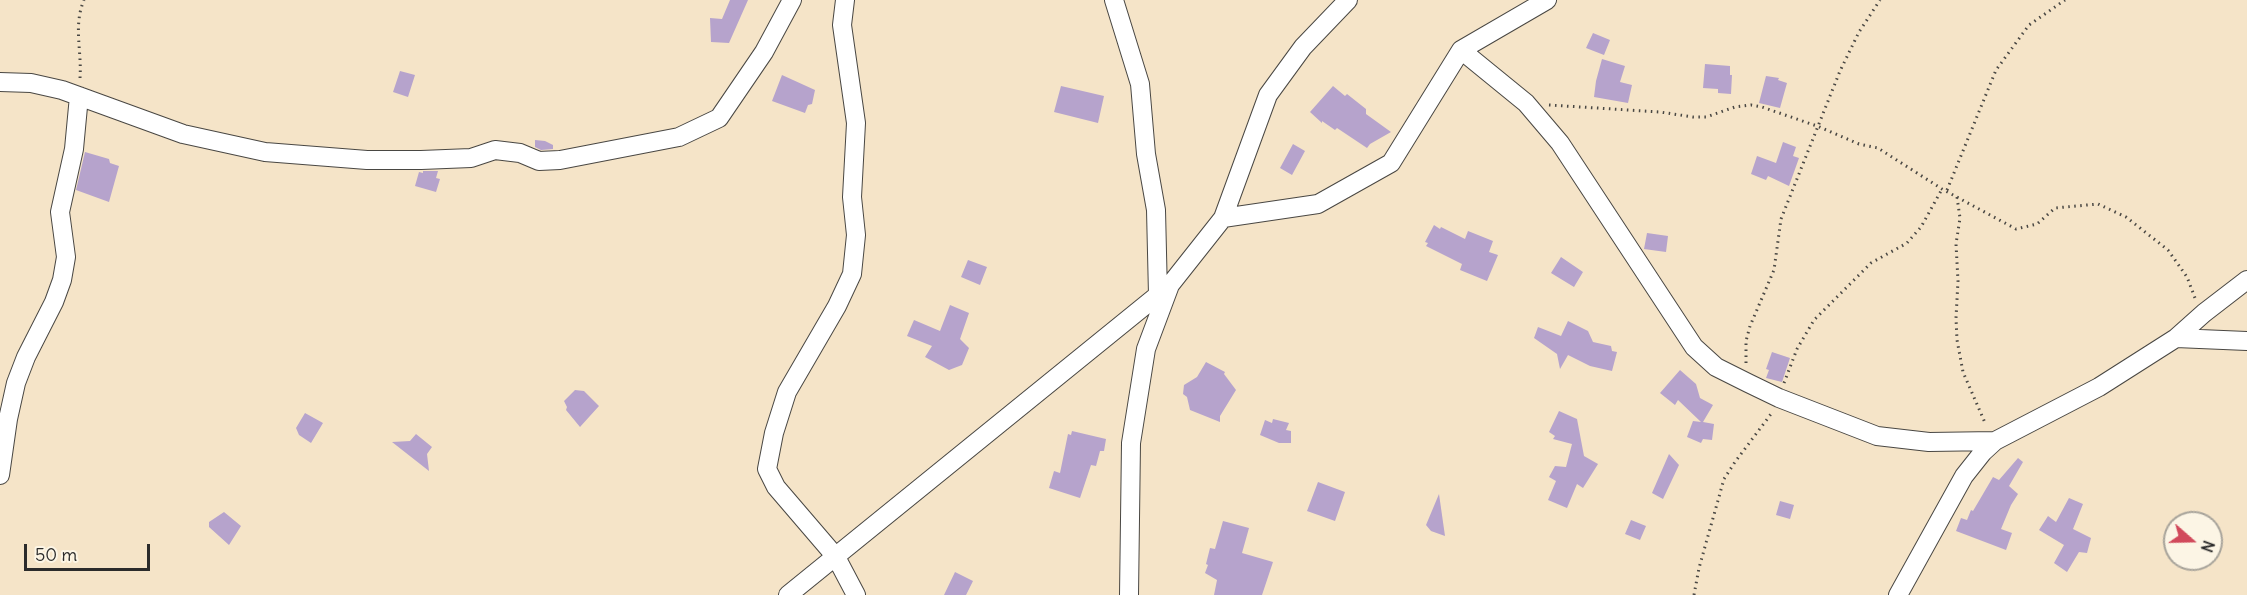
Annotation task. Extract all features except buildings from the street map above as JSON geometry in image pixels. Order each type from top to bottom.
[{"type":"street","points":[[0,82],[31,83],[79,96],[183,134],[265,152],[367,160],[421,160],[471,158],[495,150],[520,153],[539,161],[561,160],[679,137],[719,118],[764,52],[792,0]]},
{"type":"street","points":[[845,0],[842,25],[856,123],[852,197],[856,235],[852,274],[837,306],[787,392],[774,433],[767,469],[776,487],[836,557],[856,595]]},
{"type":"street","points":[[1114,0],[1140,84],[1146,154],[1156,210],[1164,290],[1146,349],[1131,443],[1129,595]]},
{"type":"street","points":[[788,595],[1164,290],[1223,218],[1269,95],[1303,47],[1348,0]]},
{"type":"street","points":[[1223,218],[1318,204],[1391,163],[1461,50],[1547,0]]},
{"type":"street","points":[[1461,50],[1527,103],[1560,143],[1694,347],[1716,367],[1779,398],[1877,436],[1929,442],[1995,441]]},
{"type":"street","points":[[0,475],[16,383],[62,280],[66,257],[60,212],[74,148],[79,96]]},
{"type":"street","points":[[1898,595],[1964,476],[1995,441],[2099,387],[2176,338],[2247,280]]},
{"type":"street","points":[[2176,338],[2247,341]]},
{"type":"path","points":[[79,96],[81,65],[77,31],[79,11],[84,0]]},
{"type":"path","points":[[1748,383],[1746,341],[1774,270],[1781,219],[1817,126],[1859,32],[1880,0]]},
{"type":"path","points":[[1947,191],[1996,70],[2029,25],[2065,0]]},
{"type":"path","points":[[1527,103],[1592,106],[1693,117],[1706,117],[1735,107],[1751,105],[1762,107],[1817,126],[1859,144],[1878,148],[1942,189],[2016,229],[2037,224],[2055,208],[2098,204],[2126,218],[2168,250],[2187,277],[2194,297],[2204,313]]},
{"type":"path","points":[[1694,595],[1699,568],[1724,479],[1771,414],[1797,349],[1814,321],[1871,263],[1907,243],[1921,227],[1942,189]]},
{"type":"path","points":[[1957,197],[1960,218],[1956,244],[1957,340],[1963,372],[1979,413],[1995,441]]}]
